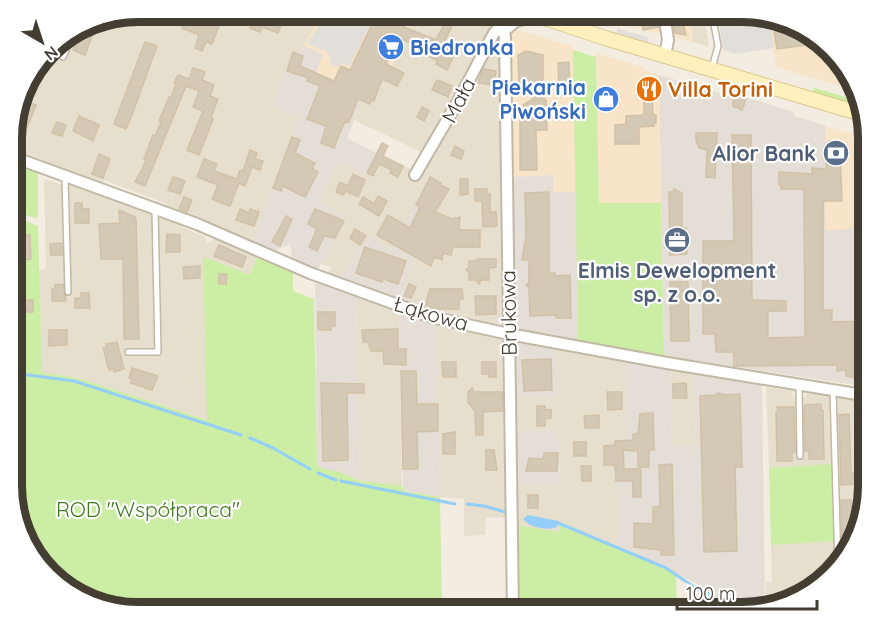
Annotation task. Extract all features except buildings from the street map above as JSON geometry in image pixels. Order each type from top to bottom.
[{"type":"street","points":[[559,23],[856,112]]},
{"type":"street","points":[[665,56],[668,38],[666,23]]},
{"type":"street","name":"Mała","points":[[414,175],[501,24]]},
{"type":"street","name":"Brukowa","points":[[501,24],[513,602]]},
{"type":"street","name":"Łąkowa","points":[[22,162],[66,176],[208,229],[310,273],[431,317],[509,334],[799,386],[858,394]]},
{"type":"lane","points":[[711,70],[718,46],[714,23]]},
{"type":"lane","points":[[66,176],[68,292]]},
{"type":"lane","points":[[128,352],[158,352],[155,209]]},
{"type":"lane","points":[[799,386],[800,456]]},
{"type":"lane","points":[[833,390],[838,552]]},
{"type":"shaded area","points":[[316,22],[300,53],[293,52],[272,106],[299,117],[253,242],[167,207],[167,204],[104,180],[102,183],[22,154],[23,123],[31,94],[44,72],[72,72],[72,43],[87,34],[123,23]]},
{"type":"shaded area","points":[[316,22],[414,22],[391,67],[360,92],[316,74],[304,46]]},
{"type":"shaded area","points":[[321,22],[372,22],[349,66],[341,63],[338,67],[330,64],[330,56],[326,51],[307,44]]},
{"type":"shaded area","points":[[414,22],[483,23],[493,26],[425,154],[354,120],[374,68],[391,67]]},
{"type":"shaded area","points":[[622,23],[661,23],[663,34]]},
{"type":"shaded area","points":[[668,23],[690,23],[693,42],[670,36]]},
{"type":"shaded area","points":[[690,23],[705,23],[709,47],[693,42]]},
{"type":"shaded area","points":[[719,23],[771,26],[774,48],[736,54],[723,50]]},
{"type":"shaded area","points":[[771,26],[787,31],[813,46],[835,68],[847,88],[776,67]]},
{"type":"shaded area","points":[[617,28],[647,37],[649,44],[617,35]]},
{"type":"shaded area","points":[[516,30],[573,46],[576,192],[553,192],[553,175],[512,177],[510,35]]},
{"type":"shaded area","points":[[498,34],[502,320],[494,326],[430,311],[401,300],[416,254],[424,253],[442,259],[446,243],[391,250],[368,237],[339,277],[328,274],[331,267],[321,264],[345,220],[319,202],[339,162],[383,156],[415,171],[409,178],[413,182]]},
{"type":"shaded area","points":[[304,46],[323,54],[316,74],[365,93],[347,138],[383,156],[373,176],[339,162],[319,202],[343,215],[345,220],[318,269],[292,258],[290,244],[274,251],[253,242],[299,117],[272,107],[292,52],[300,53]]},
{"type":"shaded area","points":[[596,53],[643,67],[643,70],[659,75],[661,203],[599,203]]},
{"type":"shaded area","points":[[659,75],[729,96],[730,92],[794,112],[794,116],[825,125],[826,231],[858,228],[858,385],[664,356]]},
{"type":"shaded area","points":[[825,126],[858,135],[858,228],[826,231]]},
{"type":"shaded area","points":[[553,175],[553,192],[576,192],[578,341],[520,329],[515,323],[512,177]]},
{"type":"shaded area","points":[[44,179],[69,187],[70,182],[182,223],[182,227],[205,237],[207,244],[217,237],[258,255],[250,275],[204,258],[208,420],[84,380],[42,373],[39,270],[46,269]]},
{"type":"shaded area","points":[[415,205],[452,219],[442,260],[416,254],[401,300],[339,277],[368,236],[391,250]]},
{"type":"shaded area","points":[[315,278],[365,296],[364,301],[356,301],[360,481],[339,472],[317,467]]},
{"type":"shaded area","points":[[365,296],[399,308],[402,486],[360,481],[356,300],[364,301]]},
{"type":"shaded area","points":[[399,308],[422,321],[437,325],[440,497],[403,491]]},
{"type":"shaded area","points":[[437,325],[502,337],[505,517],[486,518],[485,535],[464,536],[464,499],[440,497]]},
{"type":"shaded area","points":[[520,339],[556,346],[558,398],[516,398],[514,344]]},
{"type":"shaded area","points":[[556,346],[625,360],[626,468],[616,468],[618,547],[561,522],[559,532],[517,525],[517,485],[560,484],[558,431],[516,431],[516,398],[557,397]]},
{"type":"shaded area","points":[[625,360],[670,368],[672,446],[696,445],[694,374],[762,384],[765,599],[743,602],[699,602],[698,584],[618,547],[616,468],[626,468]]},
{"type":"shaded area","points":[[670,368],[694,374],[696,446],[672,446]]},
{"type":"shaded area","points":[[766,387],[792,391],[793,397],[805,397],[808,393],[858,400],[858,493],[847,537],[835,556],[819,573],[794,590],[765,599],[766,582],[772,582],[771,545],[835,541],[833,465],[769,468]]},
{"type":"shaded area","points":[[558,430],[560,484],[517,485],[516,431]]},
{"type":"green space","points":[[573,50],[596,57],[599,203],[661,203],[664,356],[578,341]]},
{"type":"green space","points":[[812,87],[852,100],[850,103],[814,93]]},
{"type":"green space","points":[[22,166],[38,172],[38,219],[23,214]]},
{"type":"green space","name":"ROD \"Współpraca\"","points":[[22,220],[38,226],[42,373],[84,380],[207,420],[203,257],[250,275],[258,255],[293,270],[293,291],[314,299],[317,467],[339,472],[360,481],[402,486],[403,491],[440,497],[442,602],[131,601],[101,595],[80,586],[56,568],[46,556],[34,537],[26,516],[23,493]]},
{"type":"green space","points":[[833,464],[835,541],[771,545],[769,468]]},
{"type":"green space","points":[[560,522],[676,572],[677,602],[519,602],[517,525],[559,532]]},
{"type":"water","points":[[528,515],[558,521],[557,527],[548,529],[534,527],[523,519]]},
{"type":"water","points":[[707,591],[721,602],[702,602],[702,594]]},
{"type":"waterway","points":[[23,374],[74,381],[241,435]]},
{"type":"waterway","points":[[250,438],[310,469]]},
{"type":"waterway","points":[[318,473],[336,480]]},
{"type":"waterway","points":[[341,481],[455,504]]},
{"type":"waterway","points":[[467,504],[509,513]]},
{"type":"waterway","points":[[556,522],[666,568],[706,595]]},
{"type":"place","name":"Biedronka","points":[[391,47]]},
{"type":"place","name":"Villa Torini","points":[[649,89]]},
{"type":"place","name":"Piekarnia Piwoński","points":[[606,99]]},
{"type":"place","name":"Alior Bank","points":[[836,153]]},
{"type":"place","name":"Elmis Dewelopment sp. z o.o.","points":[[677,240]]}]
